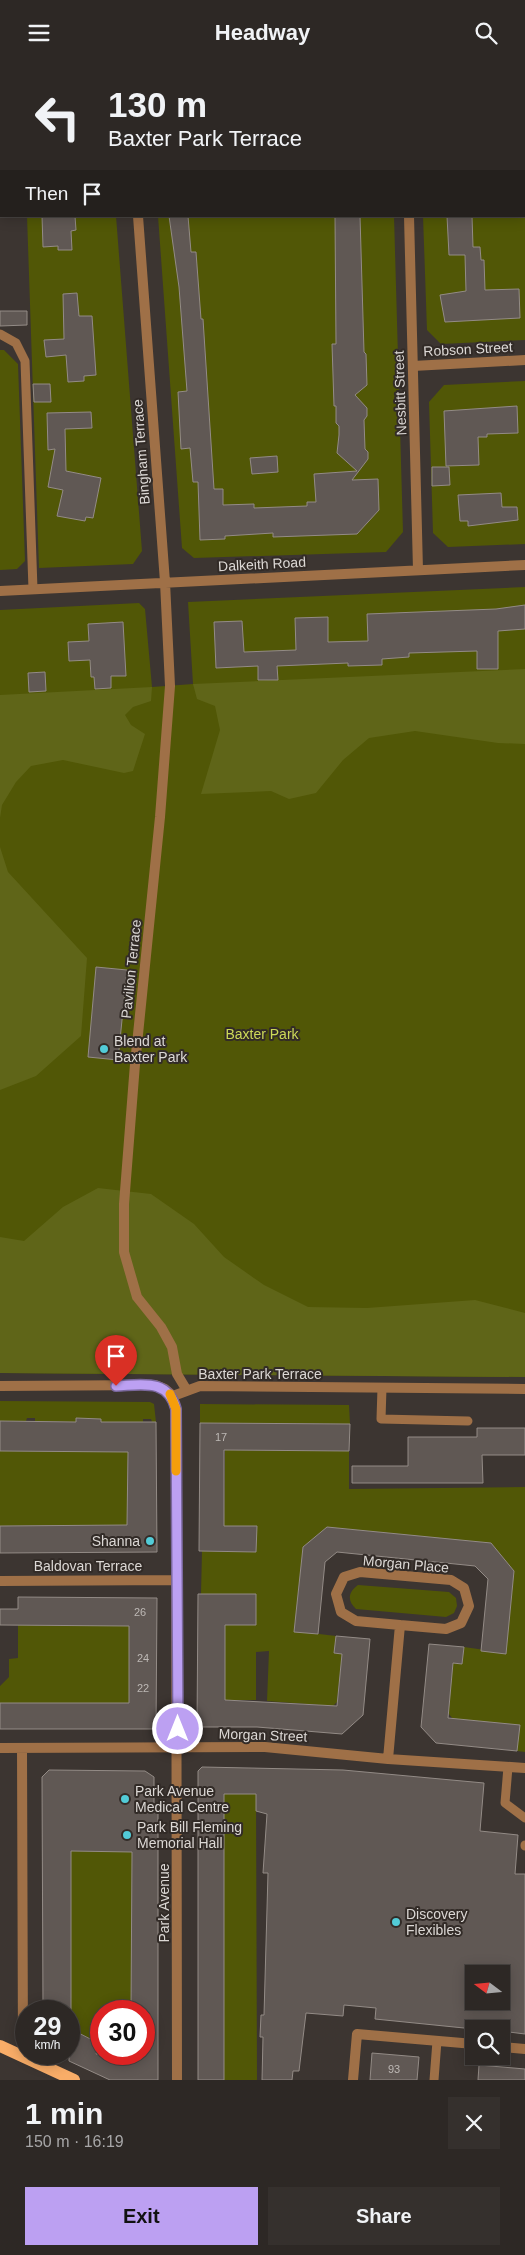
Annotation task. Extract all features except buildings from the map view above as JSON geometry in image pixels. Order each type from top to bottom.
[{"type":"main road","points":[[0,2046],[15,2053]]},
{"type":"main road","points":[[37,2065],[59,2077],[74,2080]]},
{"type":"street","name":"Bingham Terrace","points":[[138,217],[165,582],[170,685]]},
{"type":"street","name":"Nesbitt Street","points":[[409,217],[418,570]]},
{"type":"street","name":"Robson Street","points":[[413,366],[525,361]]},
{"type":"street","name":"Dalkeith Road","points":[[0,591],[525,565]]},
{"type":"street","name":"Pavilion Terrace","points":[[170,685],[160,817],[129,1139],[124,1204],[124,1252],[137,1297],[161,1327],[172,1347],[176,1374],[186,1389]]},
{"type":"street","points":[[0,1386],[155,1385],[165,1389],[172,1396]]},
{"type":"street","name":"Baxter Park Terrace","points":[[172,1396],[186,1389],[200,1386],[525,1389]]},
{"type":"street","name":"Park Avenue","points":[[172,1396],[176,1409],[177,2080]]},
{"type":"street","name":"Morgan Place","points":[[360,1572],[433,1578],[452,1580],[464,1589],[469,1606],[461,1623],[446,1629],[400,1625],[356,1621],[341,1613],[336,1595],[344,1577],[360,1572]]},
{"type":"street","name":"Baldovan Terrace","points":[[0,1581],[177,1580]]},
{"type":"street","points":[[388,1759],[400,1625]]},
{"type":"street","name":"Morgan Street","points":[[0,1748],[266,1747],[388,1759],[525,1768]]},
{"type":"street","points":[[22,1748],[23,2000]]},
{"type":"street","points":[[353,2080],[357,2034],[465,2044]]},
{"type":"street","points":[[510,2048],[525,2049]]},
{"type":"lane","points":[[0,333],[16,343],[25,361],[33,589]]},
{"type":"lane","points":[[382,1388],[381,1419],[468,1421]]},
{"type":"lane","points":[[508,1767],[505,1803],[525,1818]]},
{"type":"lane","points":[[434,2080],[437,2041]]},
{"type":"green space","points":[[27,217],[116,217],[142,551],[133,564],[39,568]]},
{"type":"green space","points":[[158,217],[394,217],[403,532],[386,552],[194,558],[182,548]]},
{"type":"green space","points":[[423,217],[525,217],[525,340],[441,344],[427,330]]},
{"type":"green space","points":[[0,350],[4,350],[18,364],[25,561],[17,569],[0,570]]},
{"type":"green space","points":[[525,381],[525,544],[448,547],[433,533],[429,402],[444,385]]},
{"type":"green space","name":"Baxter Park","points":[[525,587],[525,1377],[0,1373],[0,610],[139,603],[145,609],[152,687],[193,684],[188,602]]},
{"type":"green space","points":[[525,669],[525,744],[498,743],[415,731],[369,738],[343,760],[316,793],[289,799],[271,791],[201,794],[220,730],[215,706],[197,699],[193,684]]},
{"type":"green space","points":[[152,687],[151,701],[133,707],[125,715],[131,725],[145,734],[133,771],[124,773],[63,760],[31,766],[16,782],[2,805],[0,818],[0,695]]},
{"type":"green space","points":[[0,847],[8,872],[87,958],[81,1036],[36,1076],[0,1090]]},
{"type":"green space","points":[[98,1188],[151,1194],[194,1224],[224,1257],[264,1285],[308,1307],[367,1308],[475,1300],[525,1313],[525,1377],[0,1373],[0,1237],[24,1241],[63,1207]]},
{"type":"green space","points":[[0,1401],[150,1402],[154,1404],[156,1422],[152,1422],[151,1419],[143,1419],[143,1422],[101,1422],[101,1419],[76,1422],[35,1421],[35,1418],[27,1418],[26,1421],[0,1421]]},
{"type":"green space","points":[[200,1404],[349,1405],[350,1424],[200,1423]]},
{"type":"green space","points":[[225,1450],[349,1451],[349,1489],[525,1487],[525,1752],[517,1751],[520,1725],[453,1719],[448,1713],[453,1663],[462,1664],[464,1647],[506,1653],[514,1571],[491,1543],[327,1527],[303,1547],[294,1631],[336,1636],[334,1653],[342,1654],[337,1702],[333,1706],[267,1701],[269,1651],[256,1652],[256,1700],[225,1700],[225,1625],[256,1625],[201,1594],[202,1551],[256,1552],[256,1526],[224,1526]]},
{"type":"green space","points":[[0,1451],[128,1452],[127,1525],[0,1526]]},
{"type":"green space","points":[[358,1585],[449,1592],[456,1598],[457,1606],[454,1613],[446,1617],[356,1609],[351,1603],[350,1597],[352,1591]]},
{"type":"green space","points":[[18,1625],[129,1625],[129,1703],[0,1703],[0,1686],[9,1677],[9,1659],[18,1658]]},
{"type":"green space","points":[[224,1794],[256,1794],[257,2080],[224,2080]]},
{"type":"green space","points":[[70,1803],[132,1852],[131,2000],[90,2000],[90,2038],[80,2034],[80,2000],[43,2000],[43,1994],[71,1994]]},
{"type":"slow traffic","points":[[170,1394],[176,1409],[176,1471]]},
{"type":"place","name":"Blend at Baxter Park","points":[[104,1049]]},
{"type":"place","name":"Shanna","points":[[150,1541]]},
{"type":"place","name":"Park Avenue Medical Centre","points":[[125,1799]]},
{"type":"place","name":"Park Bill Fleming Memorial Hall","points":[[127,1835]]},
{"type":"place","name":"Discovery Flexibles","points":[[396,1922]]},
{"type":"route","points":[[116,1386],[155,1385],[165,1389],[172,1396],[176,1409],[178,1729]]}]
